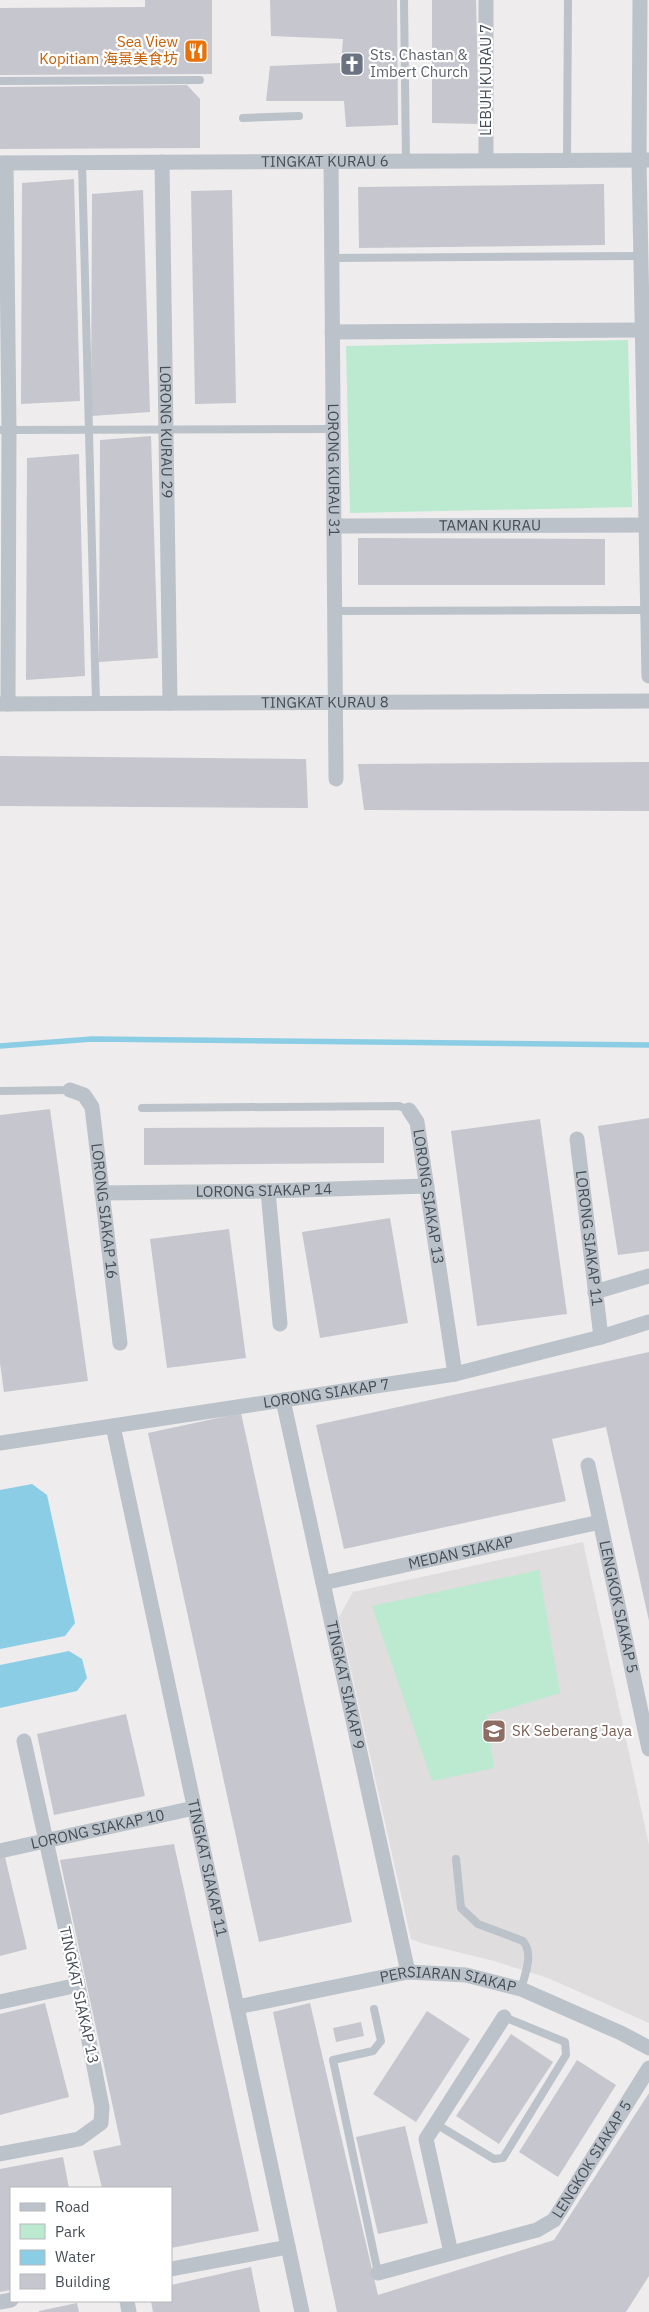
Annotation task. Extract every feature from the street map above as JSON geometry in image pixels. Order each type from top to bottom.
[{"type":"street","name":"LEBUH KURAU 7","points":[[486,0],[486,160]]},
{"type":"street","points":[[640,0],[644,160],[640,256],[646,428],[649,676]]},
{"type":"street","name":"TINGKAT KURAU 6","points":[[3,163],[644,160]]},
{"type":"street","name":"LORONG KURAU 31","points":[[331,161],[336,779]]},
{"type":"street","name":"LORONG KURAU 29","points":[[162,162],[170,703]]},
{"type":"street","points":[[3,163],[5,430],[4,704]]},
{"type":"street","points":[[332,332],[642,330]]},
{"type":"street","name":"TAMAN KURAU","points":[[334,526],[646,525]]},
{"type":"street","name":"TINGKAT KURAU 8","points":[[4,704],[649,701]]},
{"type":"street","name":"LORONG SIAKAP 16","points":[[70,1090],[84,1095],[92,1107],[120,1343]]},
{"type":"street","name":"LORONG SIAKAP 13","points":[[409,1110],[416,1122],[455,1374]]},
{"type":"street","name":"LORONG SIAKAP 11","points":[[578,1140],[601,1337]]},
{"type":"street","name":"LORONG SIAKAP 14","points":[[102,1193],[268,1191],[427,1186]]},
{"type":"street","points":[[268,1191],[280,1324]]},
{"type":"street","points":[[595,1292],[649,1276]]},
{"type":"street","name":"LORONG SIAKAP 7","points":[[0,1443],[455,1374],[601,1337],[649,1322]]},
{"type":"street","name":"TINGKAT SIAKAP 9","points":[[283,1400],[408,1972]]},
{"type":"street","name":"TINGKAT SIAKAP 11","points":[[113,1426],[302,2312]]},
{"type":"street","name":"LENGKOK SIAKAP 5","points":[[588,1465],[649,1749]]},
{"type":"street","name":"MEDAN SIAKAP","points":[[322,1583],[600,1522]]},
{"type":"street","name":"TINGKAT SIAKAP 13","points":[[0,2154],[79,2139],[101,2123],[102,2107],[78,1985],[24,1741]]},
{"type":"street","name":"LORONG SIAKAP 10","points":[[0,1851],[194,1808]]},
{"type":"street","name":"PERSIARAN SIAKAP","points":[[237,2008],[408,1972],[466,1975],[521,1989],[648,2044]]},
{"type":"street","points":[[0,2002],[78,1985]]},
{"type":"street","points":[[451,2253],[426,2139],[504,2017]]},
{"type":"street","name":"LENGKOK SIAKAP 5","points":[[378,2272],[538,2230],[554,2220],[649,2068]]},
{"type":"street","points":[[172,2269],[288,2246]]},
{"type":"lane","points":[[404,0],[406,161]]},
{"type":"lane","points":[[568,0],[568,160]]},
{"type":"lane","points":[[0,81],[200,80]]},
{"type":"lane","points":[[243,118],[299,116]]},
{"type":"lane","points":[[82,162],[96,704]]},
{"type":"lane","points":[[332,258],[640,256]]},
{"type":"lane","points":[[5,430],[333,429]]},
{"type":"lane","points":[[335,611],[648,610]]},
{"type":"lane","points":[[0,1091],[70,1090]]},
{"type":"lane","name":"LORONG SIAKAP 13","points":[[142,1108],[399,1106],[409,1110]]},
{"type":"lane","points":[[456,1859],[457,1886],[461,1908],[478,1924],[524,1941],[528,1946],[529,1953],[521,1989]]},
{"type":"lane","points":[[374,2009],[381,2041],[373,2051],[334,2060],[378,2272]]},
{"type":"lane","points":[[436,2124],[494,2159],[503,2158],[566,2055],[565,2042],[504,2017]]},
{"type":"shaded area","name":"SK Seberang Jaya","points":[[583,1542],[649,1845],[649,2023],[548,1978],[494,1961],[411,1939],[339,1617],[353,1592]]},
{"type":"green space","points":[[628,340],[632,507],[350,513],[346,346]]},
{"type":"green space","points":[[539,1570],[560,1693],[487,1715],[494,1768],[432,1781],[372,1606]]},
{"type":"water","points":[[32,1484],[47,1495],[75,1623],[65,1636],[0,1649],[0,1490]]},
{"type":"water","points":[[69,1651],[82,1659],[87,1678],[77,1691],[0,1708],[0,1665]]},
{"type":"building","points":[[145,0],[212,0],[212,74],[0,75],[0,8],[145,7]]},
{"type":"building","name":"Sts. Chastan & Imbert Church","points":[[270,0],[397,0],[398,125],[346,127],[344,101],[266,101],[270,66],[341,63],[343,39],[271,36]]},
{"type":"building","points":[[432,0],[476,0],[479,124],[432,123]]},
{"type":"building","points":[[187,85],[200,99],[200,148],[0,149],[0,87]]},
{"type":"building","points":[[74,179],[80,401],[21,404],[22,183]]},
{"type":"building","points":[[604,184],[605,245],[359,248],[358,187]]},
{"type":"building","points":[[143,190],[150,412],[91,416],[92,194]]},
{"type":"building","points":[[232,190],[236,403],[195,404],[191,191]]},
{"type":"building","points":[[151,436],[158,658],[99,662],[100,440]]},
{"type":"building","points":[[79,454],[85,676],[26,680],[27,458]]},
{"type":"building","points":[[358,538],[605,539],[605,585],[358,585]]},
{"type":"building","points":[[0,756],[306,759],[308,808],[0,806]]},
{"type":"building","points":[[649,762],[649,811],[364,810],[358,764]]},
{"type":"building","points":[[50,1109],[88,1381],[4,1392],[0,1363],[0,1115]]},
{"type":"building","points":[[649,1118],[649,1251],[618,1255],[598,1126]]},
{"type":"building","points":[[540,1119],[567,1314],[477,1326],[451,1131]]},
{"type":"building","points":[[384,1127],[384,1163],[144,1165],[144,1128]]},
{"type":"building","points":[[390,1218],[408,1323],[320,1338],[302,1232]]},
{"type":"building","points":[[229,1229],[246,1358],[167,1368],[150,1239]]},
{"type":"building","points":[[649,1352],[649,1621],[606,1427],[552,1439],[566,1501],[344,1549],[316,1425]]},
{"type":"building","points":[[241,1413],[352,1922],[259,1942],[148,1433]]},
{"type":"building","points":[[126,1714],[145,1796],[54,1815],[37,1734]]},
{"type":"building","points":[[174,1844],[259,2231],[172,2248],[172,2187],[102,2187],[93,2151],[121,2145],[60,1860]]},
{"type":"building","points":[[5,1857],[27,1949],[0,1956],[0,1858]]},
{"type":"building","points":[[45,2003],[69,2097],[0,2115],[0,2014]]},
{"type":"building","points":[[310,2003],[378,2295],[554,2240],[649,2093],[649,2276],[626,2312],[337,2312],[273,2012]]},
{"type":"building","points":[[427,2011],[470,2039],[416,2122],[373,2094]]},
{"type":"building","points":[[361,2022],[364,2036],[336,2042],[333,2028]]},
{"type":"building","points":[[511,2034],[553,2062],[499,2144],[456,2116]]},
{"type":"building","points":[[577,2060],[616,2085],[558,2177],[519,2152]]},
{"type":"building","points":[[405,2126],[428,2223],[378,2234],[356,2137]]},
{"type":"building","points":[[63,2157],[69,2187],[10,2187],[10,2290],[0,2292],[0,2169]]},
{"type":"building","points":[[251,2267],[260,2312],[153,2312],[151,2302],[172,2302],[172,2285]]},
{"type":"building","points":[[77,2303],[79,2312],[39,2312],[39,2311]]},
{"type":"waterway","points":[[0,1046],[92,1039],[649,1045]]},
{"type":"place","name":"Sea View Kopitiam 海景美食坊","points":[[196,51]]},
{"type":"place","name":"Sts. Chastan & Imbert Church","points":[[352,64]]},
{"type":"place","name":"SK Seberang Jaya","points":[[494,1731]]}]
